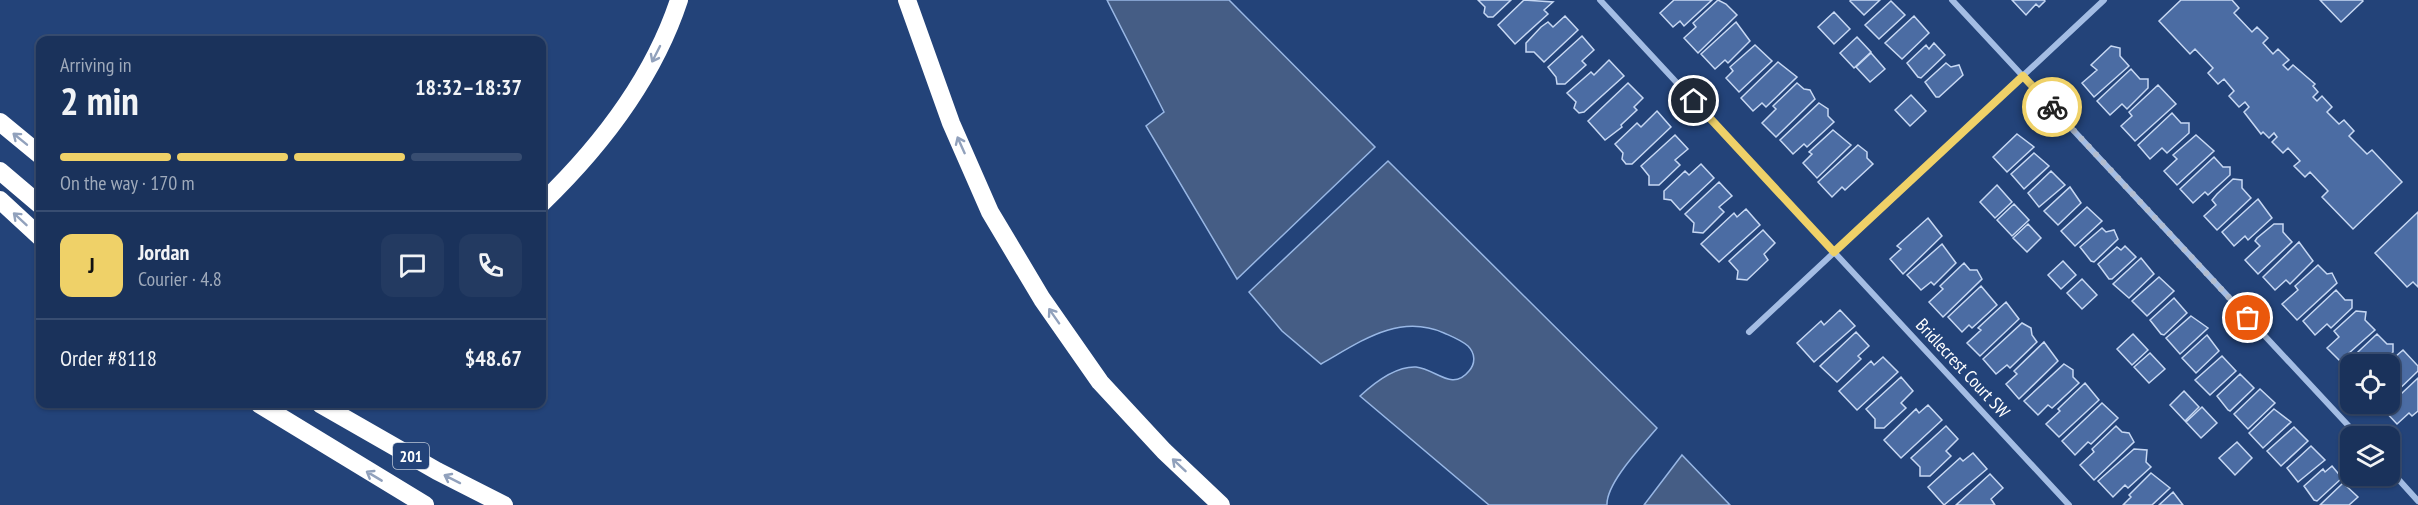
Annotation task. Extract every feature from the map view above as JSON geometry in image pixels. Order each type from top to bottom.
[{"type":"highway","points":[[546,199],[587,156],[637,89],[659,50],[680,0]]},
{"type":"highway","points":[[907,0],[951,123],[990,212],[1042,300],[1100,382],[1164,452],[1221,505]]},
{"type":"highway","points":[[0,122],[36,152]]},
{"type":"highway","points":[[0,171],[36,202]]},
{"type":"highway","points":[[0,200],[36,233]]},
{"type":"highway","points":[[266,408],[425,505]]},
{"type":"highway","name":"201","points":[[327,408],[437,471],[504,505]]},
{"type":"street","name":"Bridlecrest Court SW","points":[[1600,0],[2069,505]]},
{"type":"street","points":[[1952,0],[2349,426]]},
{"type":"street","points":[[1749,332],[2104,0]]},
{"type":"street","points":[[2400,481],[2418,501]]},
{"type":"water","points":[[1107,0],[1229,0],[1375,147],[1237,279],[1146,126],[1164,112]]},
{"type":"water","points":[[1388,161],[1657,428],[1618,476],[1608,496],[1607,505],[1489,505],[1360,396],[1385,376],[1408,367],[1423,369],[1444,378],[1456,380],[1463,377],[1473,365],[1474,358],[1468,346],[1463,342],[1427,328],[1411,326],[1395,328],[1365,339],[1321,364],[1282,331],[1249,292]]},
{"type":"water","points":[[1682,455],[1730,505],[1644,505]]},
{"type":"building","points":[[1478,0],[1511,0],[1493,17],[1488,17],[1484,13],[1485,7]]},
{"type":"building","points":[[1524,0],[1553,2],[1544,10],[1548,14],[1515,44],[1498,25]]},
{"type":"building","points":[[1674,0],[1712,0],[1684,26],[1680,21],[1673,27],[1660,13]]},
{"type":"building","points":[[1718,0],[1726,4],[1737,15],[1698,53],[1684,38],[1696,27],[1693,23]]},
{"type":"building","points":[[1851,0],[1880,0],[1864,15],[1850,1]]},
{"type":"building","points":[[2012,0],[2045,1],[2039,7],[2036,4],[2026,15]]},
{"type":"building","points":[[2181,0],[2232,0],[2239,8],[2234,13],[2252,32],[2257,27],[2268,38],[2263,43],[2273,54],[2278,49],[2289,60],[2283,65],[2288,70],[2293,65],[2315,84],[2313,86],[2318,92],[2313,97],[2317,101],[2322,96],[2332,107],[2327,112],[2339,124],[2344,120],[2354,131],[2349,136],[2367,154],[2372,150],[2402,182],[2353,229],[2322,197],[2328,191],[2310,172],[2305,177],[2294,166],[2300,161],[2288,148],[2283,153],[2272,142],[2277,137],[2274,133],[2269,138],[2263,132],[2261,134],[2244,112],[2249,107],[2245,102],[2239,107],[2229,96],[2234,91],[2224,79],[2218,84],[2208,73],[2213,68],[2195,49],[2190,54],[2159,21]]},
{"type":"building","points":[[2320,0],[2362,0],[2363,1],[2341,22]]},
{"type":"building","points":[[1891,1],[1905,15],[1879,39],[1865,25]]},
{"type":"building","points":[[1834,12],[1850,29],[1834,44],[1818,27]]},
{"type":"building","points":[[1565,16],[1578,30],[1544,62],[1534,52],[1526,52],[1526,43],[1541,27],[1548,22],[1553,27]]},
{"type":"building","points":[[1914,16],[1929,33],[1902,59],[1885,43]]},
{"type":"building","points":[[1736,22],[1750,41],[1728,63],[1725,60],[1715,69],[1701,54]]},
{"type":"building","points":[[1582,36],[1594,50],[1582,61],[1586,65],[1565,84],[1557,84],[1556,77],[1548,67]]},
{"type":"building","points":[[1857,37],[1871,52],[1854,68],[1840,53]]},
{"type":"building","points":[[1934,43],[1945,55],[1921,78],[1918,77],[1907,63],[1926,45],[1929,49]]},
{"type":"building","points":[[1755,45],[1772,61],[1739,92],[1726,78],[1733,71],[1730,67]]},
{"type":"building","points":[[2111,46],[2120,48],[2120,56],[2129,66],[2094,97],[2082,83],[2097,70],[2091,65]]},
{"type":"building","points":[[1871,53],[1885,69],[1870,82],[1856,67]]},
{"type":"building","points":[[1609,60],[1624,76],[1584,112],[1579,113],[1574,108],[1576,102],[1567,93],[1591,72],[1594,75]]},
{"type":"building","points":[[1778,62],[1797,77],[1766,107],[1762,103],[1753,111],[1741,98]]},
{"type":"building","points":[[1946,63],[1951,67],[1959,65],[1963,75],[1939,97],[1936,97],[1925,82]]},
{"type":"building","points":[[2131,69],[2140,79],[2148,79],[2148,88],[2127,109],[2122,104],[2110,115],[2097,101]]},
{"type":"building","points":[[1628,83],[1643,98],[1634,107],[1637,110],[1621,125],[1622,127],[1605,140],[1588,121]]},
{"type":"building","points":[[1797,83],[1804,89],[1810,90],[1815,99],[1776,137],[1762,123],[1776,109],[1773,106]]},
{"type":"building","points":[[2158,85],[2176,104],[2135,141],[2121,126],[2132,116],[2129,112]]},
{"type":"building","points":[[1911,95],[1926,111],[1910,126],[1895,110]]},
{"type":"building","points":[[1819,103],[1828,109],[1828,116],[1834,122],[1807,147],[1804,144],[1793,154],[1780,140]]},
{"type":"building","points":[[1657,111],[1671,127],[1632,164],[1626,164],[1622,159],[1623,153],[1615,144],[1637,123],[1641,127]]},
{"type":"building","points":[[2172,113],[2181,123],[2189,123],[2189,133],[2167,153],[2162,148],[2150,159],[2138,145]]},
{"type":"building","points":[[1833,130],[1851,145],[1817,178],[1803,163],[1812,154],[1809,152]]},
{"type":"building","points":[[2017,134],[2034,147],[2007,172],[1993,157]]},
{"type":"building","points":[[1675,135],[1688,149],[1675,160],[1680,165],[1659,185],[1649,185],[1649,176],[1641,166]]},
{"type":"building","points":[[2196,135],[2214,151],[2177,185],[2164,171],[2177,159],[2173,155]]},
{"type":"building","points":[[1858,145],[1867,152],[1867,158],[1873,164],[1845,190],[1842,187],[1832,197],[1818,182]]},
{"type":"building","points":[[2034,153],[2049,166],[2024,189],[2011,174]]},
{"type":"building","points":[[2214,157],[2223,167],[2230,167],[2230,175],[2208,195],[2205,192],[2193,203],[2180,189]]},
{"type":"building","points":[[1701,164],[1714,178],[1680,210],[1671,200],[1664,199],[1664,191],[1685,171],[1689,175]]},
{"type":"building","points":[[2051,171],[2065,185],[2039,207],[2028,193]]},
{"type":"building","points":[[2233,179],[2242,180],[2242,188],[2251,198],[2217,230],[2204,216],[2216,205],[2212,200]]},
{"type":"building","points":[[1719,182],[1732,196],[1719,207],[1724,212],[1703,233],[1693,232],[1694,223],[1685,214]]},
{"type":"building","points":[[1997,185],[2012,202],[1995,218],[1980,202]]},
{"type":"building","points":[[2070,187],[2081,203],[2058,225],[2044,211]]},
{"type":"building","points":[[2258,199],[2272,218],[2248,240],[2245,236],[2234,246],[2222,232]]},
{"type":"building","points":[[2014,204],[2029,220],[2012,236],[1997,220]]},
{"type":"building","points":[[2087,207],[2102,221],[2075,246],[2061,231]]},
{"type":"building","points":[[1746,209],[1760,225],[1719,262],[1701,244],[1734,213],[1737,217]]},
{"type":"building","points":[[2418,212],[2418,287],[2413,282],[2407,287],[2375,253]]},
{"type":"building","points":[[1928,218],[1942,236],[1903,274],[1890,259],[1901,249],[1897,246]]},
{"type":"building","points":[[2028,224],[2041,238],[2027,252],[2013,238]]},
{"type":"building","points":[[2274,224],[2283,224],[2283,232],[2292,242],[2258,274],[2245,260],[2260,246],[2255,241],[2257,238]]},
{"type":"building","points":[[2102,228],[2106,232],[2114,230],[2118,239],[2094,262],[2080,247]]},
{"type":"building","points":[[1763,230],[1775,243],[1764,254],[1768,260],[1747,280],[1737,279],[1738,271],[1729,261]]},
{"type":"building","points":[[2299,242],[2313,261],[2290,284],[2286,280],[2275,290],[2263,277]]},
{"type":"building","points":[[1942,244],[1956,263],[1934,285],[1931,282],[1921,290],[1907,275]]},
{"type":"building","points":[[2125,246],[2136,257],[2112,279],[2109,279],[2098,264],[2117,247],[2121,250]]},
{"type":"building","points":[[2141,258],[2154,274],[2129,298],[2113,284]]},
{"type":"building","points":[[2063,261],[2076,275],[2061,289],[2048,275]]},
{"type":"building","points":[[1964,263],[1970,270],[1977,270],[1982,279],[1943,317],[1929,302],[1943,289],[1940,286]]},
{"type":"building","points":[[2318,265],[2327,274],[2332,273],[2337,283],[2297,320],[2282,304],[2298,290],[2295,286]]},
{"type":"building","points":[[2159,277],[2174,291],[2147,316],[2132,301]]},
{"type":"building","points":[[2082,279],[2097,295],[2082,309],[2067,293]]},
{"type":"building","points":[[1981,286],[1997,305],[1972,328],[1969,325],[1962,332],[1948,317]]},
{"type":"building","points":[[2336,290],[2345,300],[2352,300],[2352,308],[2331,328],[2327,324],[2315,335],[2303,321]]},
{"type":"building","points":[[2174,298],[2187,313],[2164,335],[2150,320]]},
{"type":"building","points":[[2006,302],[2019,319],[1980,356],[1967,343],[1981,330],[1978,328]]},
{"type":"building","points":[[1840,310],[1855,326],[1814,362],[1797,343],[1821,321],[1824,325]]},
{"type":"building","points":[[2356,311],[2366,312],[2365,320],[2375,330],[2348,354],[2340,354],[2340,361],[2327,348],[2339,337],[2334,331]]},
{"type":"building","points":[[2191,316],[2208,328],[2180,354],[2166,338]]},
{"type":"building","points":[[2022,323],[2031,328],[2032,335],[2037,342],[2010,368],[2007,365],[1996,374],[1983,359]]},
{"type":"building","points":[[1856,332],[1869,346],[1858,356],[1861,359],[1837,382],[1820,366]]},
{"type":"building","points":[[2133,334],[2148,350],[2132,365],[2117,349]]},
{"type":"building","points":[[2377,334],[2387,344],[2393,344],[2391,354],[2356,354]]},
{"type":"building","points":[[2207,335],[2219,351],[2196,373],[2182,358]]},
{"type":"building","points":[[2044,342],[2058,361],[2019,399],[2006,384],[2017,374],[2014,371]]},
{"type":"building","points":[[2403,350],[2418,366],[2418,371],[2400,388],[2400,354]]},
{"type":"building","points":[[2150,353],[2165,369],[2149,383],[2134,367]]},
{"type":"building","points":[[2222,356],[2236,371],[2210,395],[2195,380]]},
{"type":"building","points":[[1883,357],[1898,372],[1857,410],[1839,391],[1871,361],[1874,365]]},
{"type":"building","points":[[2064,364],[2073,370],[2073,377],[2079,383],[2052,408],[2048,405],[2038,415],[2024,401]]},
{"type":"building","points":[[2240,374],[2254,388],[2230,411],[2217,396]]},
{"type":"building","points":[[1901,377],[1913,391],[1901,403],[1906,408],[1884,428],[1875,428],[1875,419],[1866,409]]},
{"type":"building","points":[[2418,378],[2418,411],[2412,416],[2409,413],[2397,424],[2388,414],[2400,414],[2400,395]]},
{"type":"building","points":[[2085,383],[2099,400],[2059,437],[2046,424]]},
{"type":"building","points":[[2260,389],[2275,403],[2248,429],[2234,414]]},
{"type":"building","points":[[2184,391],[2199,407],[2185,421],[2170,405]]},
{"type":"building","points":[[2102,403],[2118,418],[2091,444],[2088,442],[2075,455],[2062,441]]},
{"type":"building","points":[[1928,405],[1942,420],[1901,458],[1884,440],[1916,409],[1919,413]]},
{"type":"building","points":[[2202,407],[2217,423],[2201,438],[2186,422]]},
{"type":"building","points":[[2274,409],[2291,422],[2263,448],[2249,433]]},
{"type":"building","points":[[1946,426],[1958,439],[1946,451],[1951,456],[1930,476],[1920,476],[1920,467],[1911,458]]},
{"type":"building","points":[[2116,426],[2122,432],[2129,433],[2134,442],[2094,480],[2080,465],[2094,452],[2092,449]]},
{"type":"building","points":[[2294,427],[2308,441],[2281,466],[2267,451]]},
{"type":"building","points":[[2237,442],[2252,458],[2235,475],[2219,458]]},
{"type":"building","points":[[2311,446],[2325,460],[2298,482],[2287,468]]},
{"type":"building","points":[[2134,449],[2147,450],[2146,462],[2151,467],[2128,488],[2125,485],[2113,497],[2098,481]]},
{"type":"building","points":[[1973,453],[1987,469],[1944,505],[1928,487],[1960,458],[1963,461]]},
{"type":"building","points":[[2332,466],[2340,476],[2340,480],[2317,501],[2314,500],[2304,486],[2323,469],[2325,472]]},
{"type":"building","points":[[2151,473],[2170,488],[2152,505],[2123,505],[2131,497],[2129,495]]},
{"type":"building","points":[[1990,474],[2003,488],[1991,499],[1995,505],[1956,505]]},
{"type":"building","points":[[2340,486],[2346,486],[2358,497],[2349,505],[2320,505]]},
{"type":"building","points":[[2173,492],[2183,505],[2159,505]]},
{"type":"way so far","points":[[2052,107],[2248,318]]},
{"type":"route","points":[[1694,101],[1834,252],[2023,76],[2052,107]]}]
